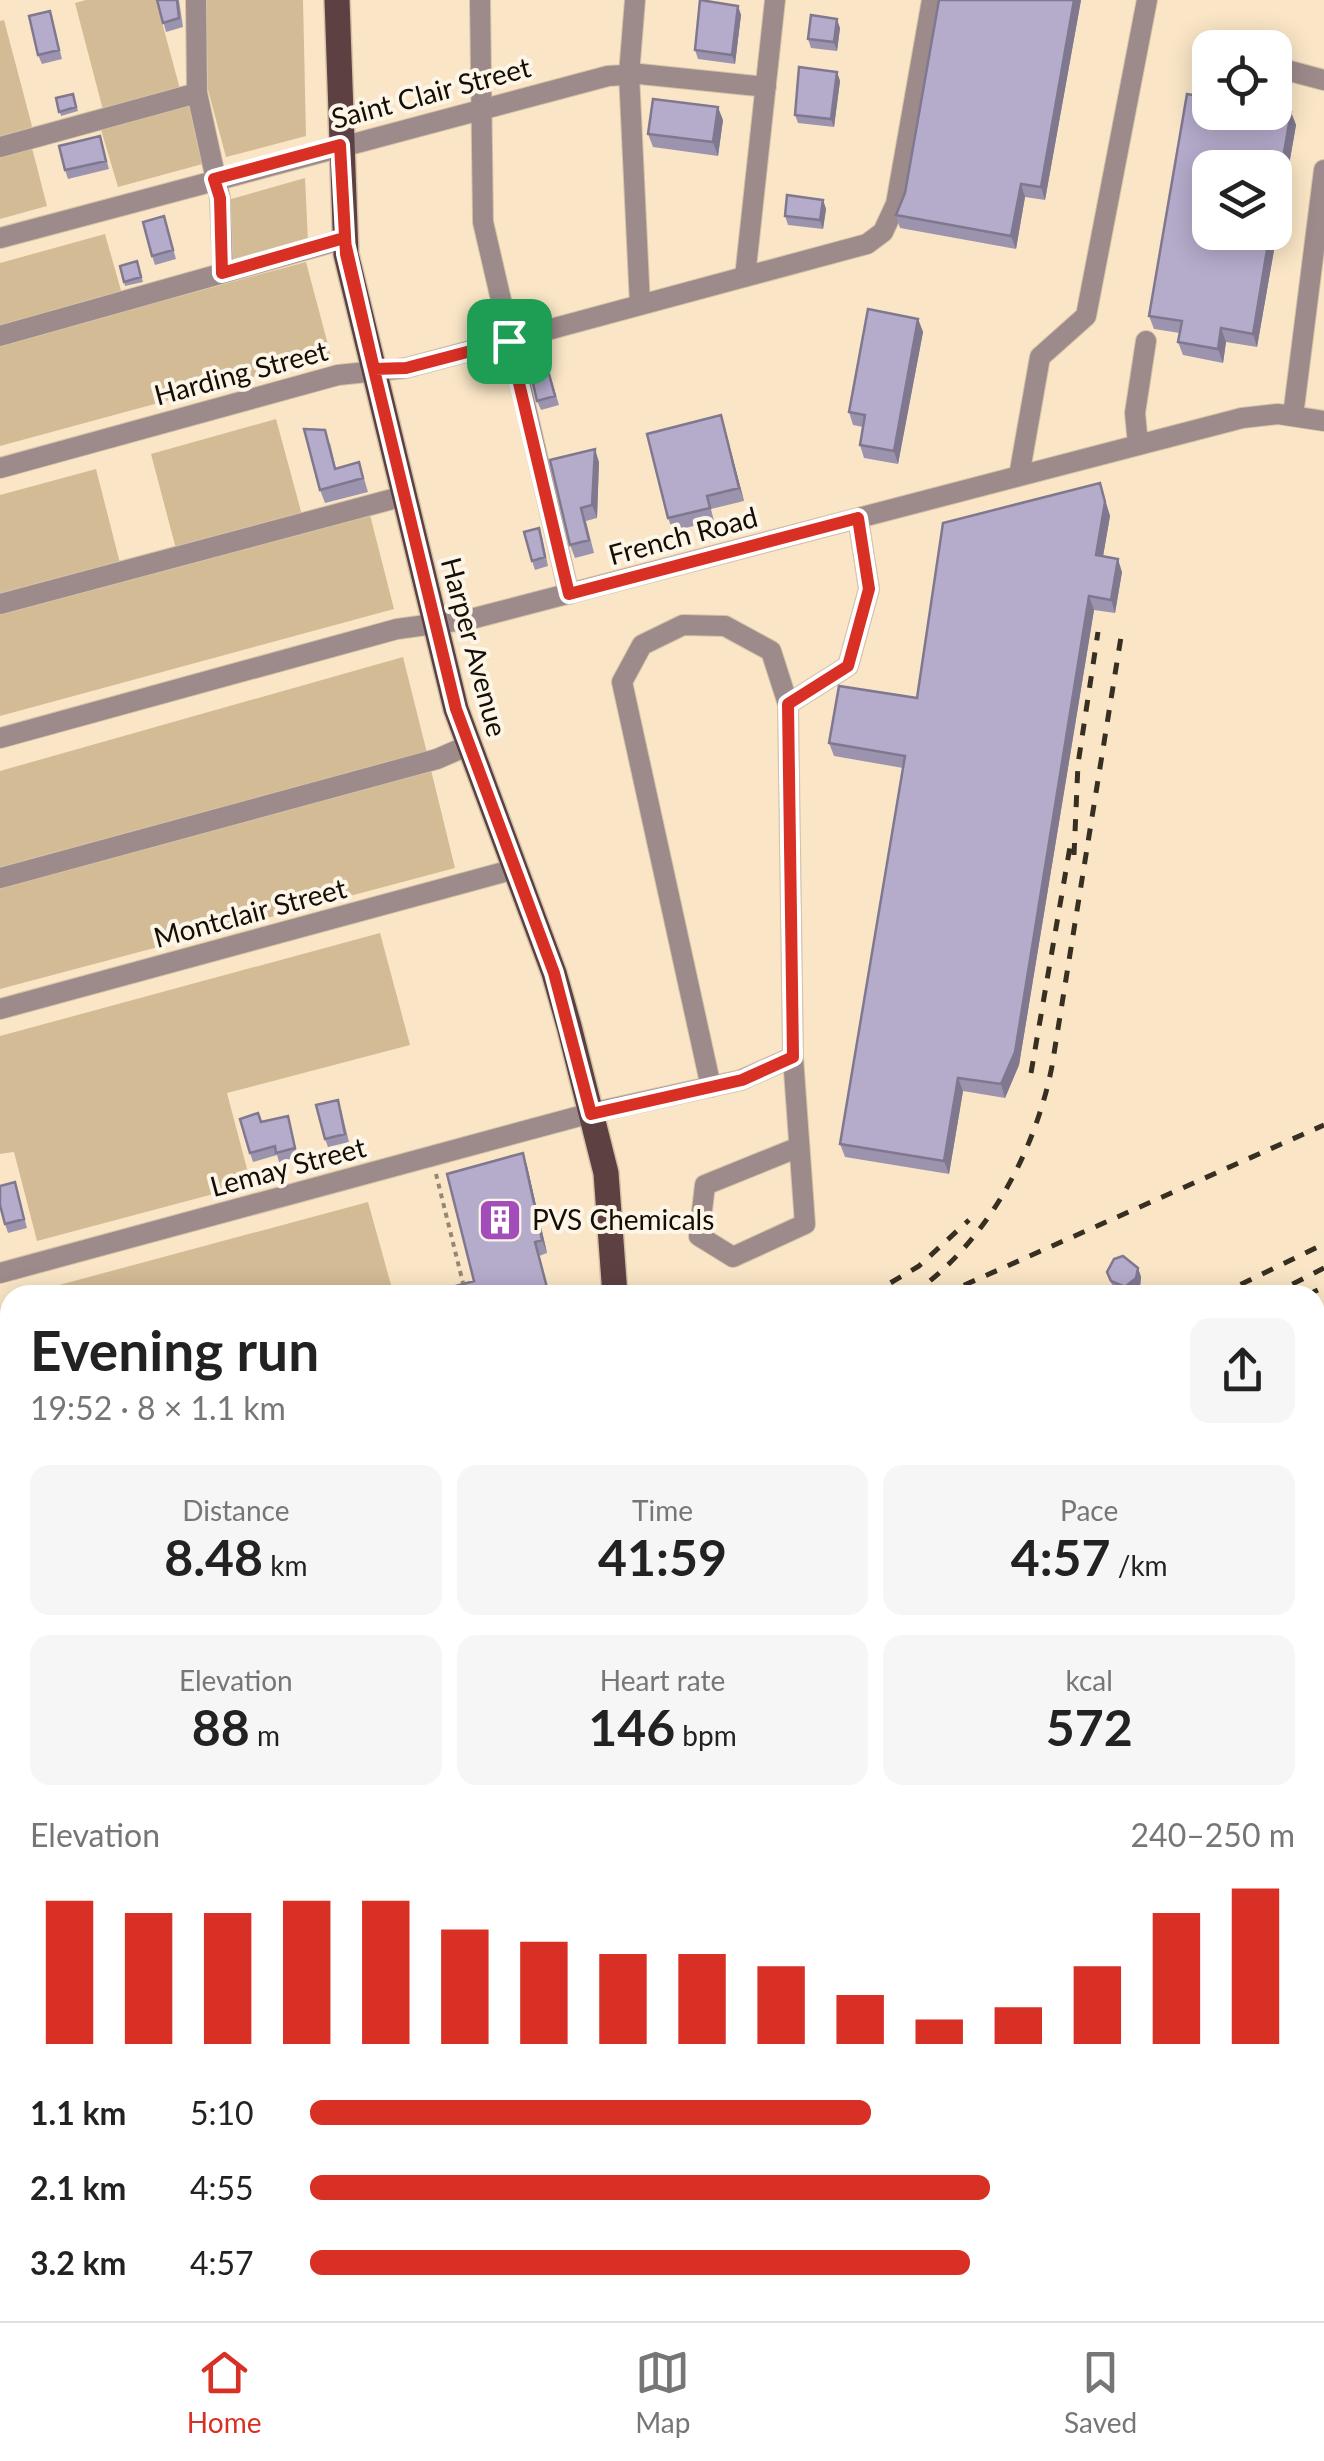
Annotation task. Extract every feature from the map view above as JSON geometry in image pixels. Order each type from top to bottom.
[{"type":"main road","name":"Harper Avenue","points":[[337,0],[344,238],[467,746],[554,973],[591,1114],[611,1205],[615,1285]]},
{"type":"street","points":[[196,0],[197,93],[220,198],[222,273]]},
{"type":"street","points":[[480,0],[484,222],[569,594]]},
{"type":"street","points":[[635,0],[629,74],[640,306]]},
{"type":"street","points":[[745,277],[775,0]]},
{"type":"street","name":"Harding Street","points":[[0,468],[338,375],[406,368],[868,244],[883,232],[896,204],[932,0]]},
{"type":"street","points":[[1019,476],[1040,357],[1086,316],[1147,0]]},
{"type":"street","points":[[1292,72],[1324,80]]},
{"type":"street","name":"Saint Clair Street","points":[[0,238],[340,145],[629,74],[766,86]]},
{"type":"street","points":[[0,147],[197,93]]},
{"type":"street","points":[[1294,416],[1324,170]]},
{"type":"street","points":[[0,336],[344,238]]},
{"type":"street","points":[[1138,445],[1135,413],[1146,341]]},
{"type":"street","name":"French Road","points":[[0,738],[397,630],[569,594],[1242,418],[1294,416],[1324,420]]},
{"type":"street","points":[[0,604],[404,496]]},
{"type":"street","points":[[788,704],[848,666],[869,589],[858,518]]},
{"type":"street","points":[[711,1087],[622,682],[642,645],[683,625],[725,626],[771,652],[788,704],[793,1057],[805,1224],[732,1257],[699,1236],[704,1185],[799,1147]]},
{"type":"street","points":[[0,878],[437,759],[467,746]]},
{"type":"street","name":"Montclair Street","points":[[0,1009],[515,869]]},
{"type":"street","name":"Lemay Street","points":[[0,1273],[591,1114],[742,1080],[793,1057]]},
{"type":"path","points":[[436,1174],[463,1284]]},
{"type":"shaded area","points":[[156,0],[180,89],[191,86],[210,162],[118,187],[96,113],[103,110],[75,3]]},
{"type":"shaded area","points":[[206,0],[303,0],[306,136],[226,157],[208,90]]},
{"type":"shaded area","points":[[4,20],[33,130],[0,138],[0,21]]},
{"type":"shaded area","points":[[31,144],[47,206],[0,219],[0,152]]},
{"type":"shaded area","points":[[305,178],[308,241],[231,263],[231,199]]},
{"type":"shaded area","points":[[105,234],[122,294],[0,328],[0,263]]},
{"type":"shaded area","points":[[306,262],[331,356],[0,446],[0,345]]},
{"type":"shaded area","points":[[276,419],[302,515],[176,549],[151,454]]},
{"type":"shaded area","points":[[96,469],[121,567],[0,598],[0,495]]},
{"type":"shaded area","points":[[370,515],[394,609],[0,716],[0,614]]},
{"type":"shaded area","points":[[403,657],[427,753],[0,870],[0,771]]},
{"type":"shaded area","points":[[431,770],[455,868],[0,989],[0,888]]},
{"type":"shaded area","points":[[380,933],[410,1045],[227,1093],[251,1184],[37,1241],[14,1152],[0,1154],[0,1036]]},
{"type":"shaded area","points":[[368,1202],[391,1285],[59,1285]]},
{"type":"building","points":[[157,0],[177,0],[179,18],[163,23]]},
{"type":"building","points":[[700,0],[738,6],[732,55],[695,50]]},
{"type":"building","points":[[939,0],[1074,0],[1041,187],[1021,184],[1011,236],[896,215],[905,193]]},
{"type":"building","points":[[50,11],[59,50],[38,55],[29,16]]},
{"type":"building","points":[[811,15],[837,19],[834,42],[808,39]]},
{"type":"building","points":[[799,67],[837,72],[831,119],[795,115]]},
{"type":"building","points":[[73,94],[76,107],[59,112],[56,98]]},
{"type":"building","points":[[1187,94],[1192,95],[1192,130],[1288,130],[1284,150],[1192,150],[1192,250],[1267,250],[1253,334],[1221,328],[1218,349],[1178,342],[1182,321],[1149,316]]},
{"type":"building","points":[[653,99],[718,107],[713,142],[648,134]]},
{"type":"building","points":[[100,136],[106,161],[65,170],[59,146]]},
{"type":"building","points":[[787,195],[823,200],[820,220],[785,216]]},
{"type":"building","points":[[164,216],[173,250],[152,256],[143,222]]},
{"type":"building","points":[[137,261],[141,277],[124,282],[120,266]]},
{"type":"building","points":[[868,309],[918,319],[894,451],[860,445],[865,415],[849,412]]},
{"type":"building","points":[[544,356],[555,396],[537,401],[528,361]]},
{"type":"building","points":[[721,415],[739,488],[707,496],[710,508],[668,518],[647,434]]},
{"type":"building","points":[[304,429],[325,430],[335,469],[359,462],[363,478],[320,490]]},
{"type":"building","points":[[595,449],[592,505],[581,508],[589,540],[570,545],[550,460]]},
{"type":"building","points":[[1100,483],[1105,502],[1096,555],[1118,559],[1111,600],[1089,596],[1015,1052],[1001,1084],[958,1078],[944,1161],[840,1144],[905,756],[829,743],[839,686],[917,698],[943,523]]},
{"type":"building","points":[[539,528],[545,557],[532,561],[524,532]]},
{"type":"building","points":[[338,1100],[345,1134],[325,1139],[316,1105]]},
{"type":"building","points":[[258,1113],[261,1122],[288,1116],[295,1148],[276,1153],[275,1146],[250,1153],[240,1119]]},
{"type":"building","name":"PVS Chemicals","points":[[523,1153],[542,1240],[535,1242],[546,1285],[459,1285],[474,1281],[447,1174]]},
{"type":"building","points":[[15,1182],[24,1219],[5,1224],[0,1186]]},
{"type":"building","points":[[1123,1256],[1138,1268],[1136,1278],[1127,1285],[1111,1281],[1107,1272],[1114,1259]]},
{"type":"railway","points":[[1074,855],[1078,764],[1098,632]]},
{"type":"railway","points":[[924,1285],[962,1250],[1003,1194],[1020,1163],[1044,1099],[1121,637]]},
{"type":"railway","points":[[1031,1073],[1071,841]]},
{"type":"railway","points":[[964,1285],[1324,1125]]},
{"type":"railway","points":[[887,1285],[919,1266],[969,1220]]},
{"type":"railway","points":[[1240,1285],[1324,1244]]},
{"type":"railway","points":[[1291,1285],[1324,1268]]},
{"type":"place","name":"PVS Chemicals","points":[[500,1220]]},
{"type":"route","points":[[509,341],[406,368],[374,369],[344,238],[222,273],[220,198],[214,179],[340,145],[344,238],[346,254],[456,709],[480,783],[554,973],[591,1114],[742,1080],[793,1057],[788,704],[848,666],[869,589],[858,518],[569,594],[509,341]]}]
